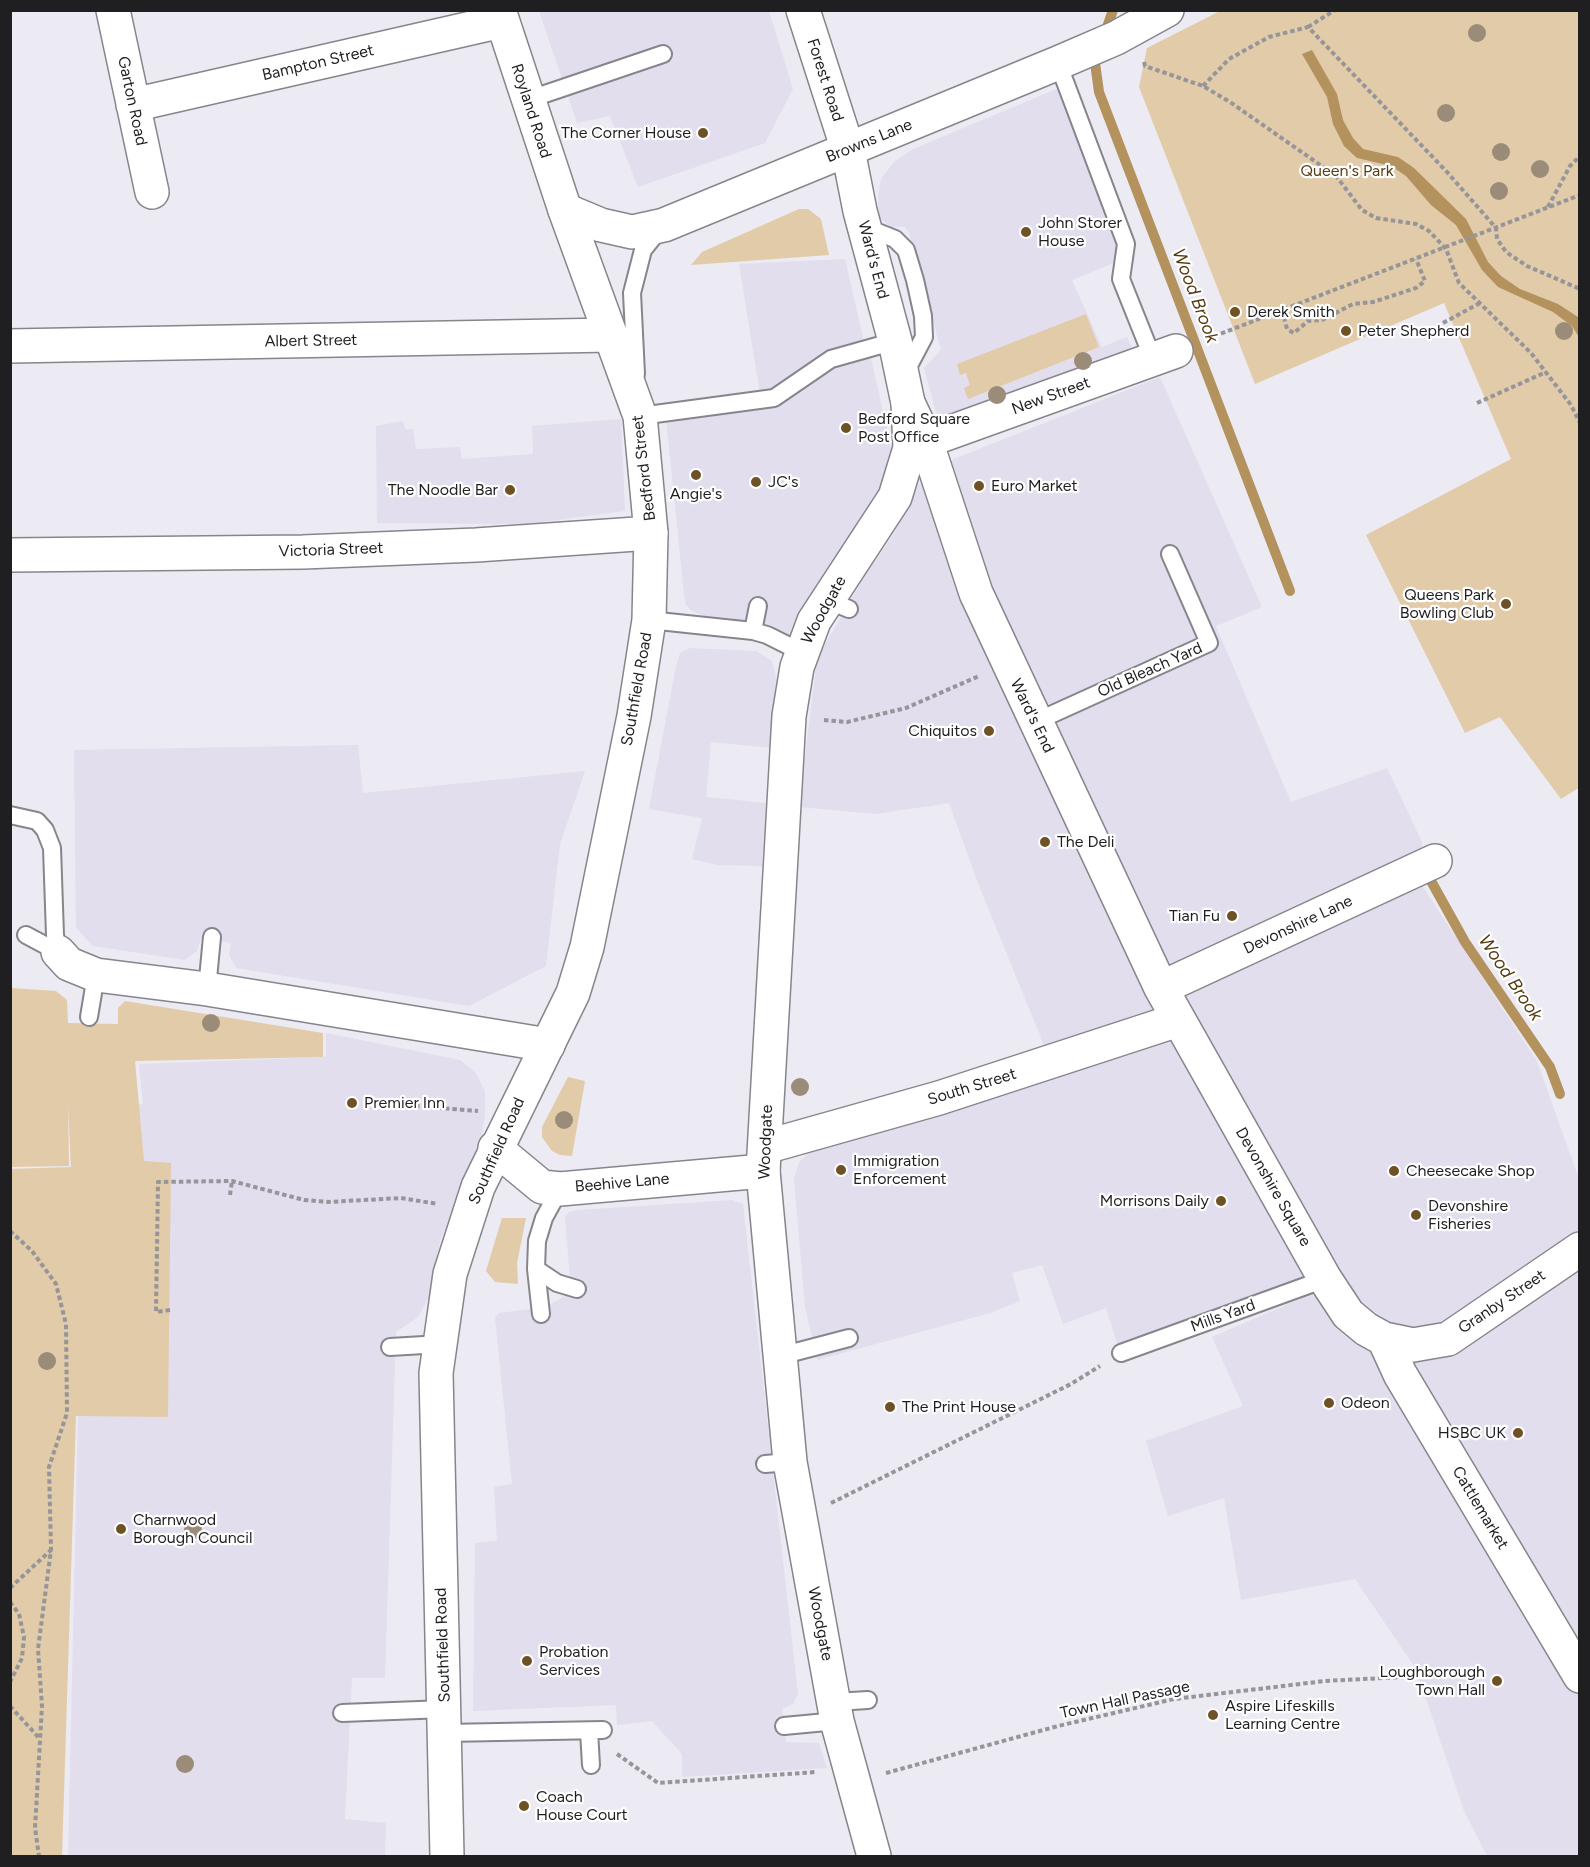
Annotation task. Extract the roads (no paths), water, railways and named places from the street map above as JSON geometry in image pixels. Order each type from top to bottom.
[{"type":"street","name":"Garton Road","points":[[113,10],[152,192]]},
{"type":"street","name":"Forest Road","points":[[803,10],[848,150]]},
{"type":"street","name":"Browns Lane","points":[[565,210],[601,225],[632,232],[664,225],[1061,61],[1124,34],[1167,10]]},
{"type":"street","name":"Bampton Street","points":[[133,105],[501,16]]},
{"type":"street","name":"Royland Road","points":[[501,16],[565,210]]},
{"type":"street","name":"Ward's End","points":[[848,150],[864,227],[896,341],[918,444],[976,593],[1007,664],[1178,1020]]},
{"type":"street","points":[[565,210],[611,335]]},
{"type":"street","name":"Albert Street","points":[[10,346],[611,335]]},
{"type":"street","name":"Bedford Street","points":[[611,335],[640,416],[651,533]]},
{"type":"street","name":"New Street","points":[[918,444],[1178,350]]},
{"type":"street","name":"Woodgate","points":[[874,1857],[836,1712],[800,1519],[778,1463],[780,1356],[764,1159],[789,716],[801,652],[814,621],[838,604],[895,497],[918,444]]},
{"type":"street","name":"Victoria Street","points":[[10,555],[326,551],[476,545],[651,533]]},
{"type":"street","name":"Southfield Road","points":[[447,1857],[446,1721],[436,1373],[450,1274],[478,1187],[495,1148],[573,993],[587,947],[634,716],[649,620],[651,533]]},
{"type":"street","name":"Devonshire Lane","points":[[1161,988],[1435,861]]},
{"type":"street","points":[[58,952],[69,964],[96,975],[207,989],[548,1045]]},
{"type":"street","name":"South Street","points":[[764,1159],[939,1098],[1178,1020]]},
{"type":"street","name":"Devonshire Square","points":[[1178,1020],[1325,1279],[1348,1314],[1366,1329],[1384,1338]]},
{"type":"street","name":"Beehive Lane","points":[[495,1148],[542,1187],[560,1189],[764,1159]]},
{"type":"street","name":"Granby Street","points":[[1384,1338],[1413,1345],[1448,1340],[1580,1249]]},
{"type":"street","name":"Cattlemarket","points":[[1384,1338],[1400,1374],[1580,1676]]},
{"type":"lane","points":[[527,100],[663,54]]},
{"type":"lane","points":[[1061,61],[1125,244],[1121,279],[1178,350]]},
{"type":"lane","points":[[664,225],[643,250],[632,293],[640,416],[774,398],[831,359],[896,341]]},
{"type":"lane","points":[[864,227],[896,239],[906,250],[915,280],[923,316],[924,337],[906,367],[907,394]]},
{"type":"lane","name":"Old Bleach Yard","points":[[1035,722],[1209,643],[1170,554]]},
{"type":"lane","points":[[753,631],[758,606]]},
{"type":"lane","points":[[649,620],[753,631],[801,652]]},
{"type":"lane","points":[[10,815],[37,821],[45,830],[52,849],[55,935],[58,952]]},
{"type":"lane","points":[[26,935],[58,952]]},
{"type":"lane","points":[[207,989],[212,937]]},
{"type":"lane","points":[[89,1017],[96,975]]},
{"type":"lane","points":[[541,1314],[536,1269],[537,1241],[544,1218],[560,1189]]},
{"type":"lane","points":[[536,1269],[557,1283],[577,1289]]},
{"type":"lane","name":"Mills Yard","points":[[1121,1353],[1325,1279]]},
{"type":"lane","points":[[780,1356],[849,1338]]},
{"type":"lane","points":[[390,1347],[441,1344]]},
{"type":"lane","points":[[784,1726],[836,1712],[868,1700]]},
{"type":"lane","points":[[342,1713],[596,1731],[591,1765]]},
{"type":"waterway","name":"Wood Brook","points":[[1104,36],[1113,10]]},
{"type":"waterway","name":"Wood Brook","points":[[1098,53],[1095,63],[1099,92],[1290,591]]},
{"type":"waterway","name":"Wood Brook","points":[[1431,881],[1465,942],[1550,1067],[1560,1094]]},
{"type":"place","name":"The Corner House","points":[[703,133]]},
{"type":"place","name":"John Storer House","points":[[1026,232]]},
{"type":"place","name":"Derek Smith","points":[[1235,312]]},
{"type":"place","name":"Peter Shepherd","points":[[1346,331]]},
{"type":"place","name":"Bedford Square Post Office","points":[[846,428]]},
{"type":"place","name":"Angie's","points":[[696,475]]},
{"type":"place","name":"JC's","points":[[756,482]]},
{"type":"place","name":"Euro Market","points":[[979,486]]},
{"type":"place","name":"The Noodle Bar","points":[[510,490]]},
{"type":"place","name":"Queens Park Bowling Club","points":[[1506,604]]},
{"type":"place","name":"Chiquitos","points":[[989,731]]},
{"type":"place","name":"The Deli","points":[[1045,842]]},
{"type":"place","name":"Tian Fu","points":[[1232,916]]},
{"type":"place","name":"Premier Inn","points":[[352,1103]]},
{"type":"place","name":"Immigration Enforcement","points":[[841,1170]]},
{"type":"place","name":"Cheesecake Shop","points":[[1394,1171]]},
{"type":"place","name":"Morrisons Daily","points":[[1221,1201]]},
{"type":"place","name":"Devonshire Fisheries","points":[[1416,1215]]},
{"type":"place","name":"Odeon","points":[[1329,1403]]},
{"type":"place","name":"The Print House","points":[[890,1407]]},
{"type":"place","name":"HSBC UK","points":[[1518,1433]]},
{"type":"place","name":"Charnwood Borough Council","points":[[121,1529]]},
{"type":"place","name":"Probation Services","points":[[527,1661]]},
{"type":"place","name":"Loughborough Town Hall","points":[[1497,1681]]},
{"type":"place","name":"Aspire Lifeskills Learning Centre","points":[[1213,1715]]},
{"type":"place","name":"Coach House Court","points":[[524,1806]]},
{"type":"park label","name":"Queen's Park","points":[[1347,171]]}]
